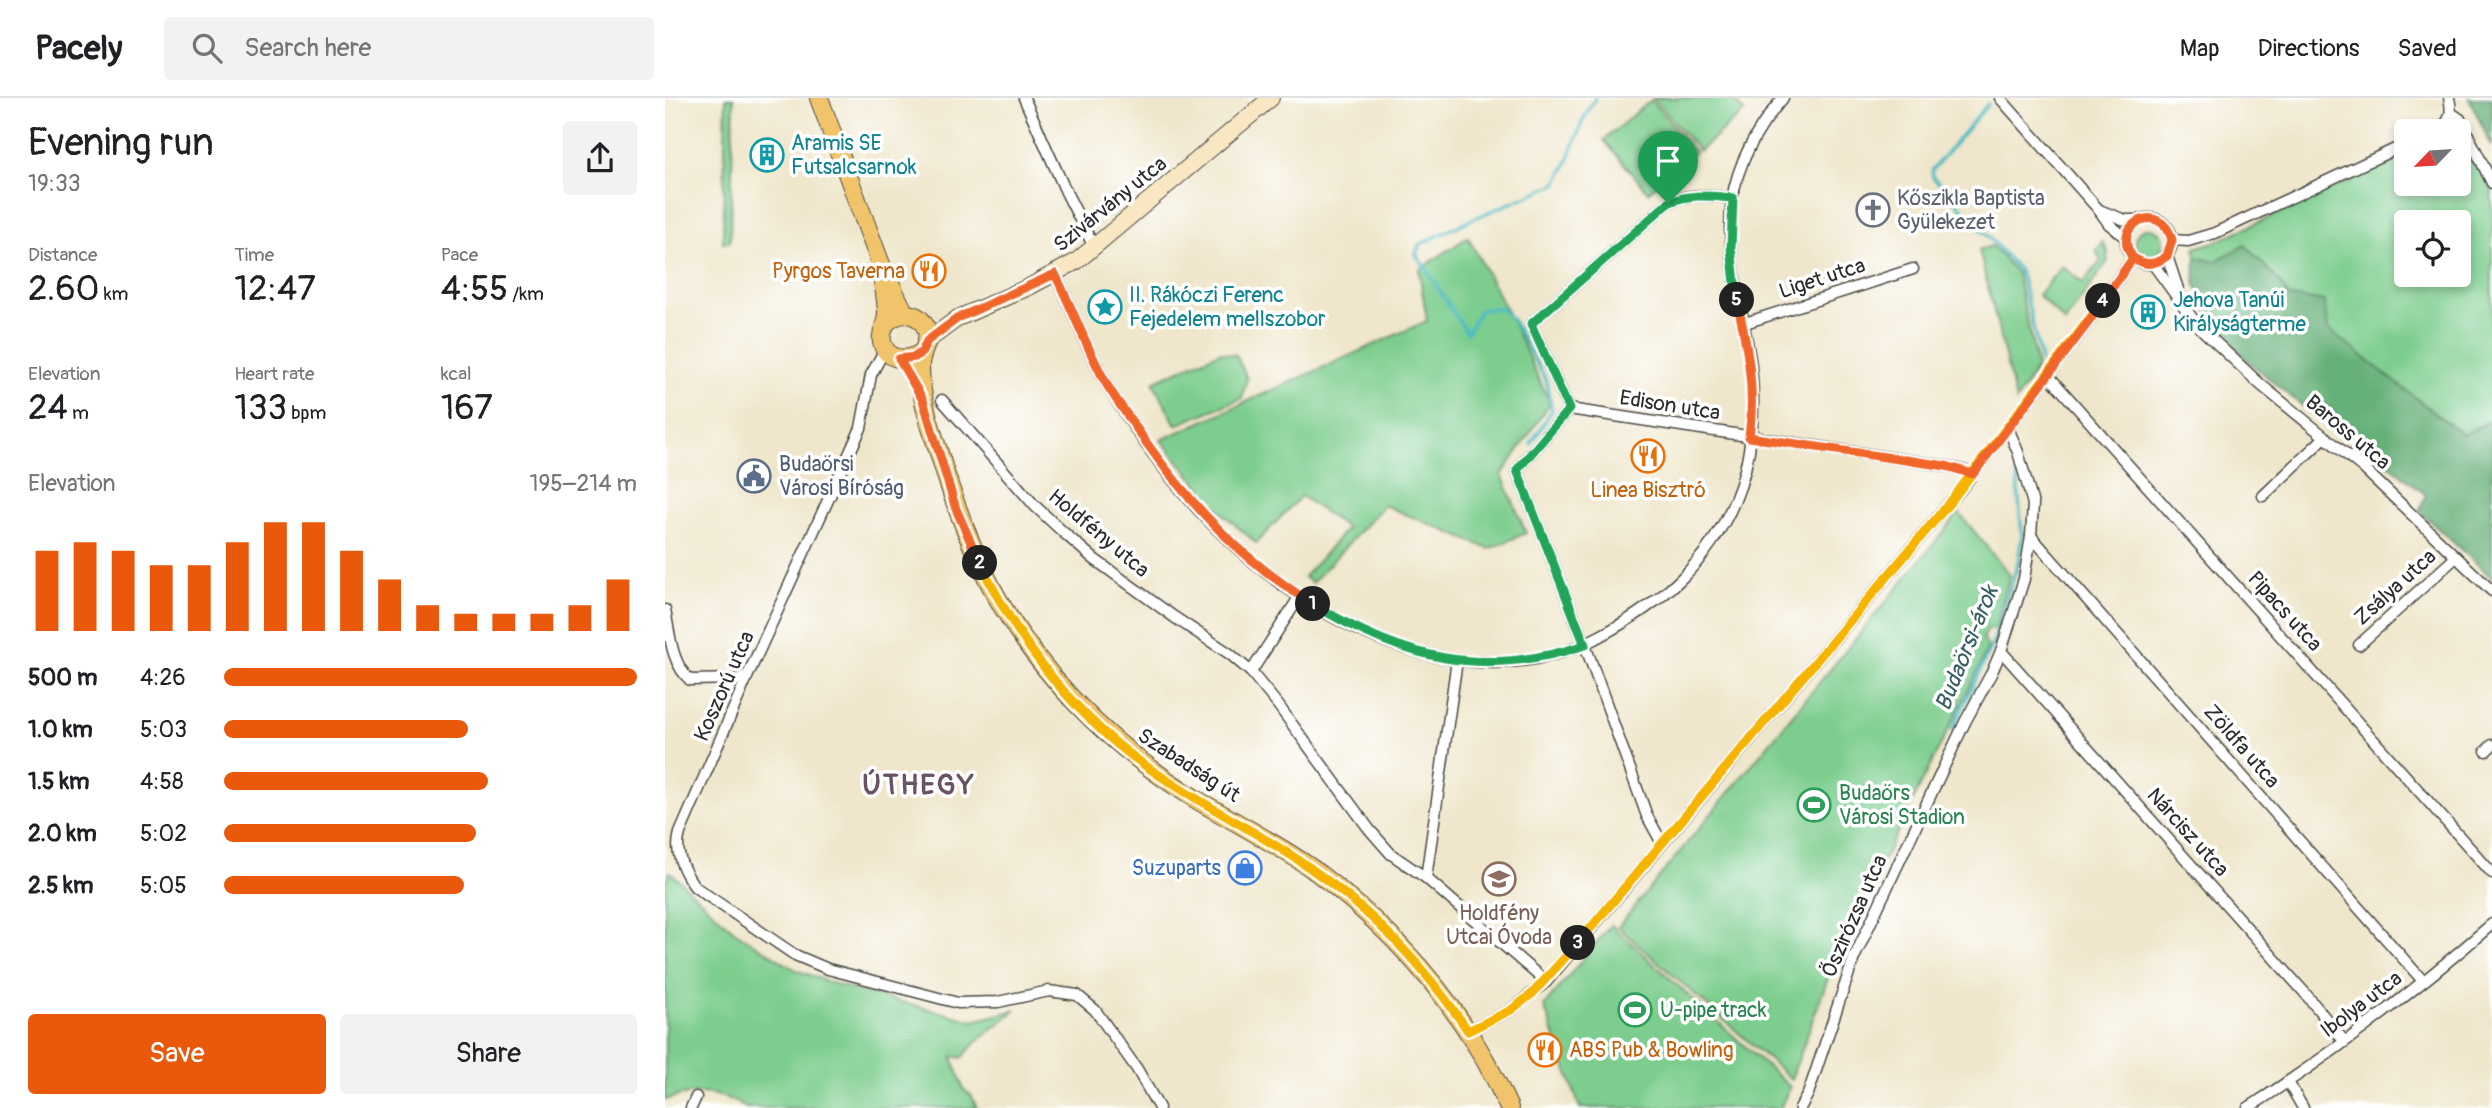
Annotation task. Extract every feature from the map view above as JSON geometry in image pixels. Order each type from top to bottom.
[{"type":"main road","points":[[819,98],[880,262],[905,314]]},
{"type":"main road","points":[[880,262],[886,302],[886,323],[882,336],[892,354],[907,359],[925,346]]},
{"type":"main road","points":[[886,323],[891,318],[905,314],[922,322]]},
{"type":"main road","name":"Szabadság út","points":[[922,322],[927,332],[920,375],[923,400],[956,509],[1002,606],[1053,679],[1101,730],[1120,746],[1176,786],[1311,868],[1351,900],[1421,968],[1485,1056],[1509,1108]]},
{"type":"main road","name":"Szabadság út","points":[[892,354],[923,400]]},
{"type":"street","points":[[1024,98],[1094,247]]},
{"type":"street","points":[[1055,274],[1109,388],[1175,482],[1212,525],[1235,546],[1300,596],[1373,637],[1400,647],[1457,660],[1518,661],[1561,653],[1585,645],[1663,598],[1711,543],[1734,501],[1741,482],[1753,412],[1751,366],[1736,293],[1731,248],[1733,198],[1745,158],[1765,120],[1783,98]]},
{"type":"street","points":[[2000,98],[2099,210],[2109,225],[2126,238]]},
{"type":"street","points":[[2448,119],[2451,113],[2449,98]]},
{"type":"street","name":"Szivárvány utca","points":[[925,346],[958,318],[1055,274],[1094,247],[1261,101]]},
{"type":"street","points":[[2451,113],[2460,119],[2492,183]]},
{"type":"street","points":[[2172,240],[2188,242],[2215,233],[2394,150]]},
{"type":"street","points":[[1662,843],[1647,816],[1585,645],[1517,470],[1569,409],[1531,324],[1668,203],[1682,196],[1694,195],[1733,198]]},
{"type":"street","points":[[2099,210],[2125,220],[2143,219],[2153,219],[2164,224],[2172,240],[2167,256],[2153,264],[2139,262],[2127,249],[2129,229],[2143,219]]},
{"type":"street","name":"Baross utca","points":[[2167,256],[2182,302]]},
{"type":"street","points":[[1468,1031],[1511,1010],[1546,982],[1973,474],[2133,258]]},
{"type":"street","name":"Baross utca","points":[[2153,264],[2198,326],[2261,385],[2362,467],[2492,591]]},
{"type":"street","name":"Liget utca","points":[[1742,324],[1913,269]]},
{"type":"street","name":"Szivárvány utca","points":[[922,322],[958,318]]},
{"type":"street","name":"Koszorú utca","points":[[892,354],[871,375],[861,428],[748,676],[678,839],[685,874],[695,887],[795,955],[810,962],[958,1003],[997,1002],[1049,991],[1077,995],[1095,1010],[1137,1069],[1159,1108]]},
{"type":"street","name":"Pipacs utca","points":[[2048,375],[2492,873]]},
{"type":"street","name":"Holdfény utca","points":[[942,400],[1035,506],[1063,532],[1094,559],[1230,654],[1251,672],[1369,829],[1391,854],[1426,878],[1546,982]]},
{"type":"street","name":"Edison utca","points":[[1569,409],[1953,467],[1973,474]]},
{"type":"street","name":"Őszirózsa utca","points":[[1800,1108],[1808,1094],[1857,950],[2001,651],[2024,579],[2033,504],[2018,452],[2007,428]]},
{"type":"street","points":[[2263,496],[2325,437]]},
{"type":"street","name":"Zöldfa utca","points":[[2031,536],[2423,981]]},
{"type":"street","name":"Zsálya utca","points":[[2359,645],[2456,557]]},
{"type":"street","points":[[1251,672],[1300,596]]},
{"type":"street","points":[[665,610],[675,660],[690,680],[739,679],[748,676]]},
{"type":"street","name":"Nárcisz utca","points":[[2001,651],[2304,992],[2344,1041]]},
{"type":"street","points":[[1426,878],[1457,660]]},
{"type":"street","name":"Ibolya utca","points":[[2248,1108],[2344,1041],[2492,924]]},
{"type":"street","points":[[2288,1082],[2303,1108]]},
{"type":"street","points":[[691,1108],[696,1097]]},
{"type":"green space","points":[[726,98],[734,98],[730,242],[723,242]]},
{"type":"green space","points":[[1653,98],[1732,98],[1744,112],[1699,151]]},
{"type":"green space","points":[[2469,98],[2492,98],[2492,147]]},
{"type":"green space","points":[[1651,100],[1695,152],[1648,192],[1604,140]]},
{"type":"green space","points":[[2471,150],[2492,190],[2492,420],[2463,435],[2371,365],[2289,297],[2278,280],[2196,257],[2195,248],[2215,242],[2394,160],[2394,196],[2471,196]]},
{"type":"green space","points":[[2149,228],[2159,232],[2163,242],[2159,252],[2149,256],[2139,252],[2135,242],[2139,232]]},
{"type":"green space","points":[[1468,237],[1512,321],[1550,403],[1502,475],[1526,533],[1489,549],[1384,505],[1312,583],[1304,577],[1347,528],[1301,496],[1256,543],[1218,509],[1161,440],[1427,321],[1419,270]]},
{"type":"green space","points":[[2103,242],[2108,252],[2108,261],[2065,322],[2038,295],[2062,266],[2083,283],[2101,261],[2096,251]]},
{"type":"green space","points":[[2245,245],[2278,280],[2289,297],[2324,301],[2328,329],[2463,435],[2492,420],[2492,578],[2419,511],[2426,495],[2347,430],[2306,409],[2249,362],[2211,320],[2195,282],[2196,257],[2214,262]]},
{"type":"green space","points":[[1992,246],[2017,273],[2037,367],[2016,401],[1979,250]]},
{"type":"green space","points":[[1220,352],[1236,355],[1247,378],[1242,398],[1176,425],[1153,382]]},
{"type":"green space","name":"Budaörs Városi Stadion","points":[[1959,513],[2010,575],[1995,630],[1988,629],[1983,639],[1988,647],[1980,666],[1838,951],[1791,1079],[1618,927]]},
{"type":"green space","points":[[670,872],[734,931],[796,970],[837,985],[974,1021],[1016,1010],[976,1042],[962,1058],[952,1056],[964,1090],[971,1095],[977,1108],[746,1108],[716,1095],[696,1093],[665,1100],[665,882]]},
{"type":"green space","points":[[1611,925],[1790,1087],[1780,1108],[1580,1108],[1544,1006]]},
{"type":"waterway","points":[[1531,444],[1552,410],[1546,380],[1513,321],[1501,308],[1480,310],[1467,333],[1416,254],[1419,245],[1556,184],[1595,98]]},
{"type":"waterway","name":"Budaörsi-árok","points":[[1988,104],[1932,170],[1933,177],[2018,269],[2041,362]]},
{"type":"waterway","name":"Budaörsi-árok","points":[[1952,730],[1994,640],[2018,563],[2022,536],[2016,462]]},
{"type":"place","name":"Aramis SE Futsalcsarnok","points":[[767,155]]},
{"type":"place","name":"Kőszikla Baptista Gyülekezet","points":[[1873,210]]},
{"type":"place","name":"Pyrgos Taverna","points":[[929,271]]},
{"type":"place","name":"II. Rákóczi Ferenc Fejedelem mellszobor","points":[[1105,307]]},
{"type":"place","name":"Jehova Tanúi Királyságterme","points":[[2148,312]]},
{"type":"place","name":"Linea Bisztró","points":[[1648,456]]},
{"type":"place","name":"Budaörsi Városi Bíróság","points":[[754,476]]},
{"type":"place","name":"Budaörs Városi Stadion","points":[[1814,805]]},
{"type":"place","name":"Suzuparts","points":[[1245,868]]},
{"type":"place","name":"Holdfény Utcai Óvoda","points":[[1499,879]]},
{"type":"place","name":"U-pipe track","points":[[1635,1010]]},
{"type":"place","name":"ABS Pub & Bowling","points":[[1545,1050]]},
{"type":"district","name":"ÚTHEGY","points":[[919,784]]},
{"type":"route","points":[[1668,203],[1531,324],[1569,409],[1517,470],[1585,645],[1561,653],[1518,661],[1472,662],[1400,647],[1343,622],[1259,567],[1212,525],[1154,454],[1109,388],[1055,274],[958,318],[927,341],[922,352],[915,357],[899,359],[923,400],[956,509],[969,541],[1002,606],[1053,679],[1101,730],[1120,746],[1193,797],[1311,868],[1351,900],[1421,968],[1468,1031],[1511,1010],[1546,982],[1951,501],[1973,474],[2090,320],[2133,258],[2126,243],[2129,229],[2143,219],[2159,220],[2168,228],[2172,240],[2170,251],[2161,261],[2146,264],[2133,258],[2122,272],[2090,320],[2048,375],[1973,474],[1946,466],[1749,437],[1753,412],[1751,366],[1736,293],[1731,248],[1733,198],[1694,195],[1682,196],[1668,203]]}]
